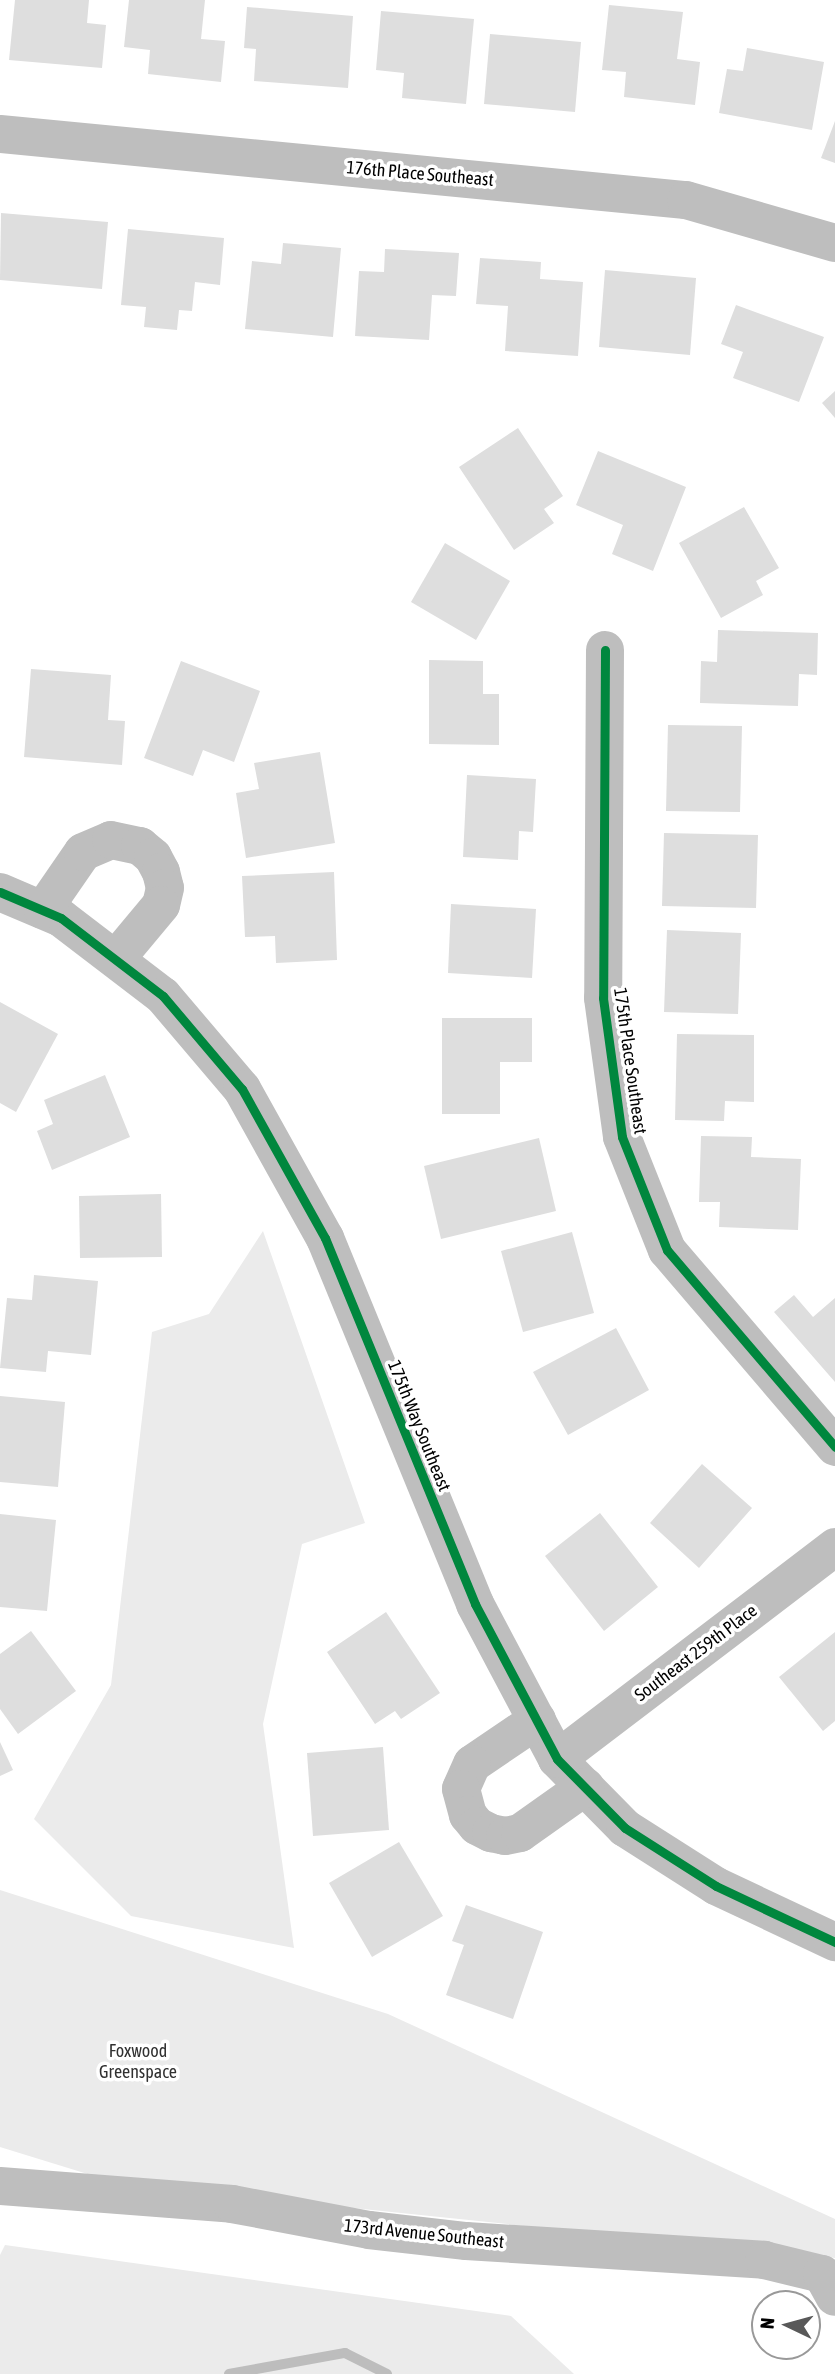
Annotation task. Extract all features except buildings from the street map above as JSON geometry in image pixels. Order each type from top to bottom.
[{"type":"street","name":"176th Place Southeast","points":[[0,134],[686,200],[835,243]]},
{"type":"street","name":"175th Place Southeast","points":[[606,650],[603,998],[622,1137],[667,1250],[835,1447]]},
{"type":"street","points":[[43,910],[83,852],[111,840],[140,846],[153,857],[165,888],[161,905],[116,959]]},
{"type":"street","name":"175th Way Southeast","points":[[0,892],[61,918],[163,996],[242,1089],[325,1238],[475,1604],[557,1759],[625,1828],[716,1886],[835,1942]]},
{"type":"street","name":"Southeast 259th Place","points":[[557,1759],[835,1547]]},
{"type":"street","points":[[537,1720],[472,1764],[461,1789],[468,1815],[477,1826],[491,1833],[506,1836],[520,1833],[585,1787]]},
{"type":"street","name":"173rd Avenue Southeast","points":[[0,2186],[232,2204],[369,2230],[466,2241],[764,2260],[822,2274],[835,2297]]},
{"type":"green space","points":[[263,1231],[365,1523],[302,1544],[263,1724],[294,1948],[131,1916],[34,1819],[111,1685],[152,1332],[209,1314]]},
{"type":"green space","name":"Foxwood Greenspace","points":[[0,1890],[388,2014],[835,2219],[835,2258],[120,2184],[0,2147]]},
{"type":"green space","points":[[5,2245],[511,2316],[574,2374],[0,2374],[0,2255]]},
{"type":"waterway","points":[[229,2374],[345,2353],[387,2374]]},
{"type":"cycle path","points":[[605,650],[603,998],[622,1137],[667,1250],[835,1447]]},
{"type":"cycle path","points":[[0,892],[61,918],[163,996],[242,1089],[325,1238],[475,1604],[557,1759],[625,1828],[716,1886],[835,1942]]}]
